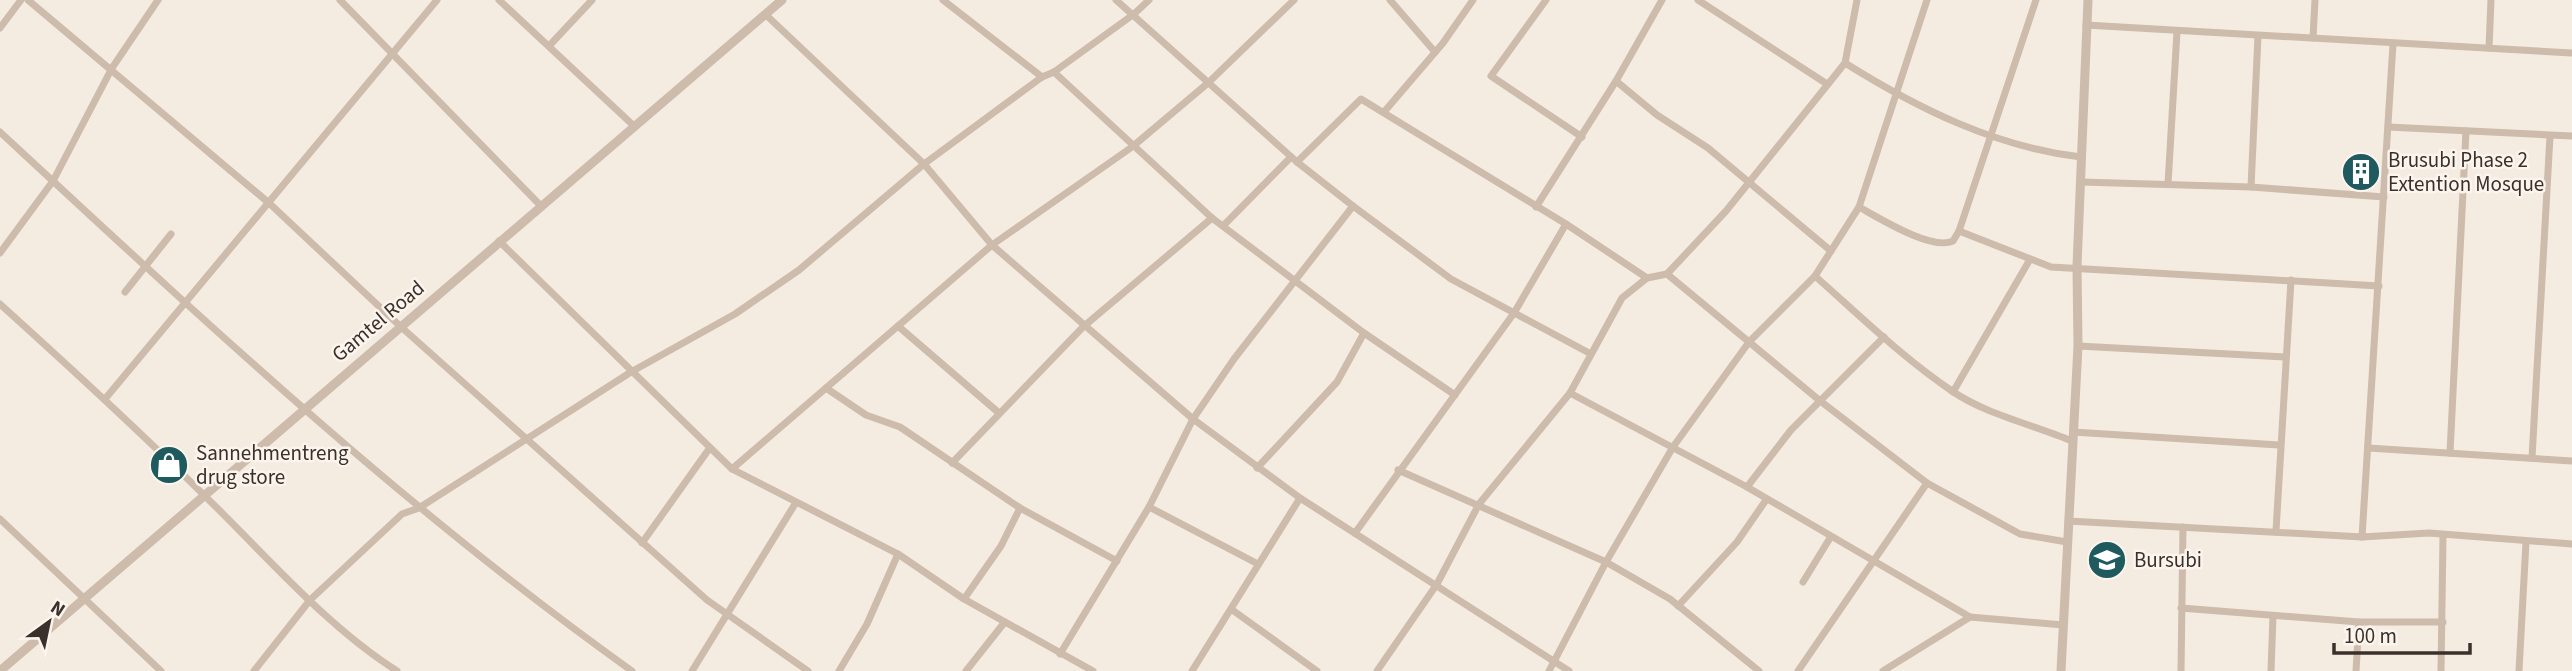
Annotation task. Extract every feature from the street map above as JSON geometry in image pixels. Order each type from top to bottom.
[{"type":"street","points":[[0,28],[21,0]]},
{"type":"street","points":[[28,0],[113,68],[269,203],[400,326],[642,544],[728,614],[808,671]]},
{"type":"street","points":[[0,253],[52,181],[113,68],[158,0]]},
{"type":"street","points":[[340,0],[541,206]]},
{"type":"street","points":[[105,399],[184,300],[269,203],[437,0]]},
{"type":"street","points":[[499,0],[634,126]]},
{"type":"street","points":[[549,46],[592,0]]},
{"type":"street","name":"Gamtel Road","points":[[0,671],[302,409],[782,0]]},
{"type":"street","points":[[943,0],[1042,77]]},
{"type":"street","points":[[1116,0],[1294,160],[1353,206],[1451,279],[1591,354]]},
{"type":"street","points":[[254,671],[310,600],[402,514],[419,508],[528,441],[631,372],[735,314],[799,270],[924,164],[1042,77],[1054,72],[1134,15],[1149,0]]},
{"type":"street","points":[[732,469],[992,245],[1132,147],[1209,83],[1294,0]]},
{"type":"street","points":[[1390,0],[1435,52]]},
{"type":"street","points":[[1384,112],[1435,52],[1473,0]]},
{"type":"street","points":[[1546,0],[1491,76],[1582,137]]},
{"type":"street","points":[[1536,207],[1616,82],[1662,0]]},
{"type":"street","points":[[1698,0],[1827,84]]},
{"type":"street","points":[[1377,671],[1437,584],[1479,504],[1570,393],[1622,298],[1647,278],[1667,274],[1726,211],[1845,63],[1857,0]]},
{"type":"street","points":[[1549,671],[1606,562],[1673,447],[1749,342],[1815,276],[1859,207],[1927,0]]},
{"type":"street","points":[[1859,207],[1908,233],[1941,243],[1953,241],[1959,231],[2036,0]]},
{"type":"street","points":[[2061,671],[2078,345],[2077,266],[2088,0]]},
{"type":"street","points":[[2313,38],[2315,0]]},
{"type":"street","points":[[2489,48],[2491,0]]},
{"type":"street","points":[[765,14],[924,164],[992,245],[1083,327],[1193,419],[1300,498],[1569,671]]},
{"type":"street","points":[[2086,25],[2572,53]]},
{"type":"street","points":[[2168,184],[2177,32]]},
{"type":"street","points":[[2251,187],[2258,36]]},
{"type":"street","points":[[2362,537],[2393,44]]},
{"type":"street","points":[[1845,63],[1897,95],[1990,137],[2081,157]]},
{"type":"street","points":[[1054,72],[1132,147],[1212,218],[1364,332],[1455,395]]},
{"type":"street","points":[[1616,82],[1657,115],[1708,148],[1831,251]]},
{"type":"street","points":[[1224,225],[1361,99],[1566,224],[1647,278]]},
{"type":"street","points":[[2388,127],[2572,136]]},
{"type":"street","points":[[2450,453],[2466,131]]},
{"type":"street","points":[[0,132],[302,409],[419,508],[632,671]]},
{"type":"street","points":[[2532,458],[2550,136]]},
{"type":"street","points":[[2081,182],[2251,187],[2384,197]]},
{"type":"street","points":[[1060,654],[1149,507],[1193,419],[1295,279],[1353,206]]},
{"type":"street","points":[[952,463],[1083,327],[1212,218]]},
{"type":"street","points":[[1355,533],[1514,313],[1566,224]]},
{"type":"street","points":[[1959,231],[2029,261],[2051,267],[2077,266],[2379,286]]},
{"type":"street","points":[[125,292],[148,267],[171,234]]},
{"type":"street","points":[[499,242],[732,469],[795,504],[898,554],[964,599],[1093,671]]},
{"type":"street","points":[[1953,392],[2029,261]]},
{"type":"street","points":[[1667,274],[1819,400],[1927,483],[2020,534],[2067,542]]},
{"type":"street","points":[[1815,276],[1884,337],[1953,392],[1990,412],[2073,436],[2279,445]]},
{"type":"street","points":[[2276,531],[2279,445],[2291,280]]},
{"type":"street","points":[[0,304],[105,399],[310,600],[365,649],[397,671]]},
{"type":"street","points":[[898,326],[999,413]]},
{"type":"street","points":[[1257,468],[1337,382],[1364,332]]},
{"type":"street","points":[[1747,487],[1791,430],[1884,337]]},
{"type":"street","points":[[2078,345],[2285,357]]},
{"type":"street","points":[[826,388],[866,415],[900,427],[1020,508],[1117,561]]},
{"type":"street","points":[[1570,393],[1747,487],[1830,538],[1970,617],[2063,625]]},
{"type":"street","points":[[2368,448],[2572,461]]},
{"type":"street","points":[[642,544],[709,449]]},
{"type":"street","points":[[1398,470],[1606,562],[1678,606],[1759,671]]},
{"type":"street","points":[[1798,671],[1927,483]]},
{"type":"street","points":[[1192,671],[1300,498]]},
{"type":"street","points":[[1678,606],[1737,542],[1766,500]]},
{"type":"street","points":[[692,671],[795,504]]},
{"type":"street","points":[[1149,507],[1258,564]]},
{"type":"street","points":[[964,599],[1001,546],[1020,508]]},
{"type":"street","points":[[0,519],[160,671]]},
{"type":"street","points":[[2068,521],[2362,537],[2429,533],[2444,537],[2572,544]]},
{"type":"street","points":[[2180,671],[2183,527]]},
{"type":"street","points":[[2441,671],[2444,537]]},
{"type":"street","points":[[1803,582],[1830,538]]},
{"type":"street","points":[[2519,671],[2526,542]]},
{"type":"street","points":[[839,671],[867,624],[898,554]]},
{"type":"street","points":[[2180,608],[2359,622],[2443,622]]},
{"type":"street","points":[[1231,609],[1317,671]]},
{"type":"street","points":[[2271,671],[2273,616]]},
{"type":"street","points":[[1883,671],[1970,617]]},
{"type":"street","points":[[2356,671],[2359,622]]},
{"type":"street","points":[[966,671],[1004,623]]},
{"type":"place","name":"Brusubi Phase 2 Extention Mosque","points":[[2361,172]]},
{"type":"place","name":"Sannehmentreng drug store","points":[[169,465]]},
{"type":"place","name":"Bursubi","points":[[2107,560]]}]
